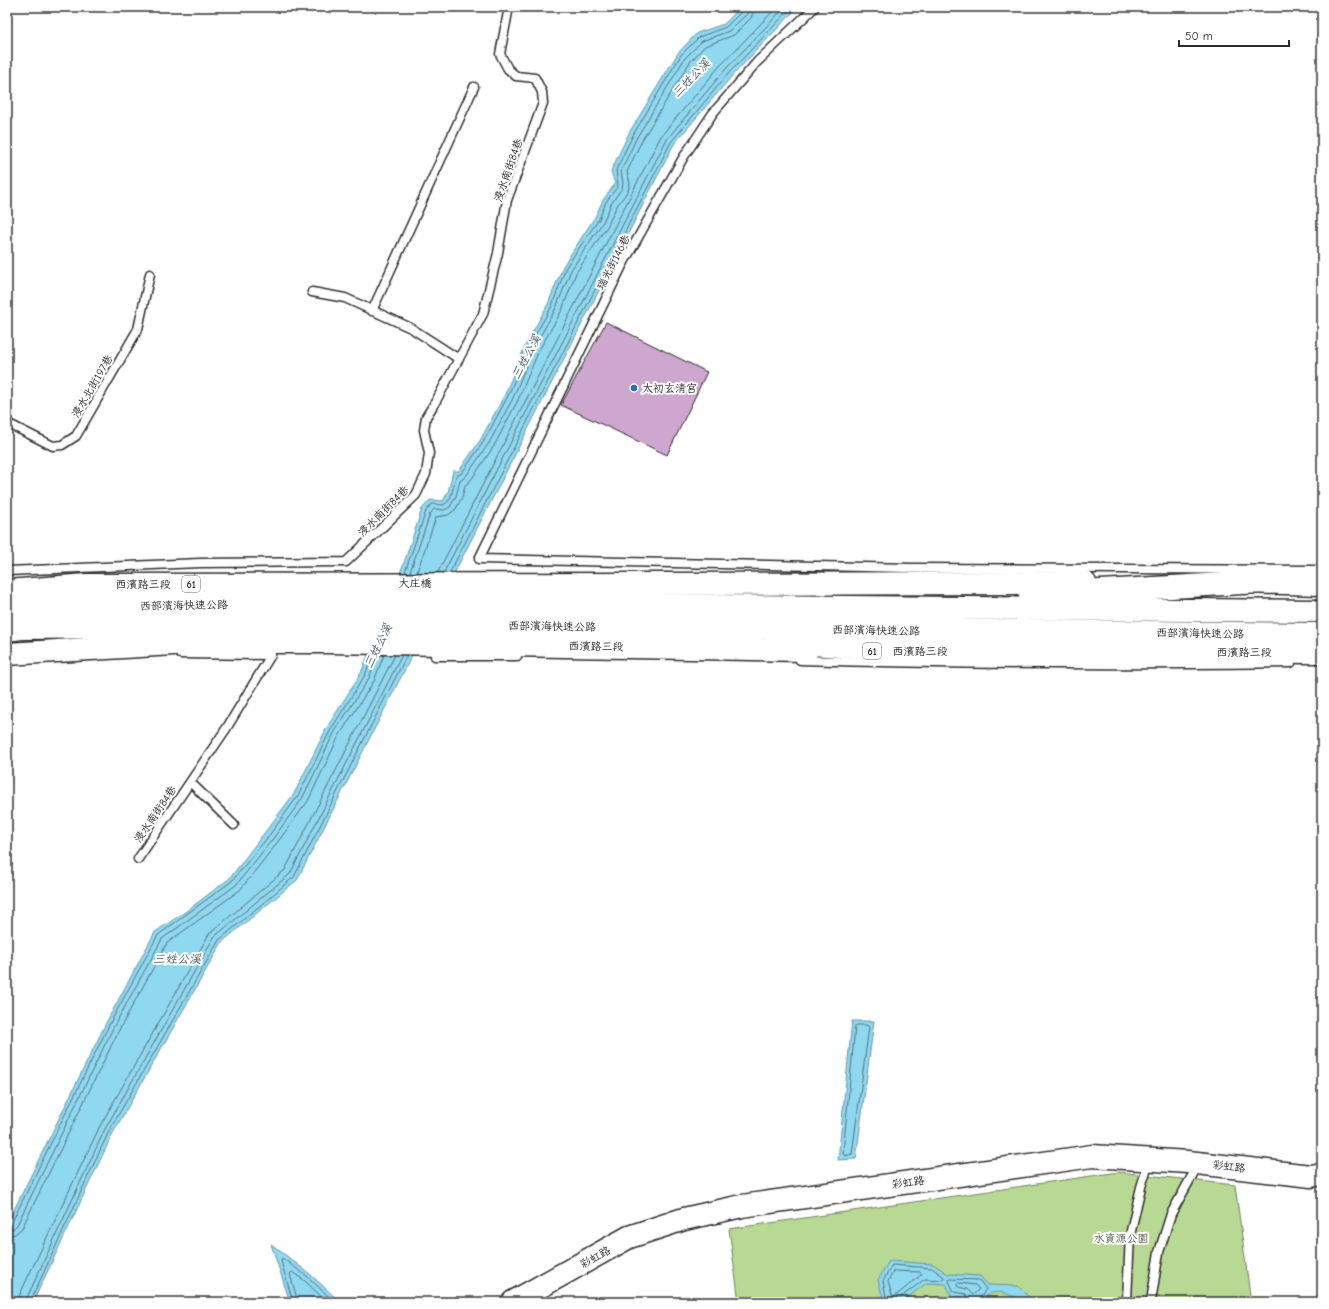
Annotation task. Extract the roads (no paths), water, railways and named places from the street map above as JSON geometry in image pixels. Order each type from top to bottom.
[{"type":"main road","name":"大庄橋","points":[[375,583],[1260,582]]},
{"type":"main road","name":"61","points":[[1260,582],[1322,584]]},
{"type":"main road","points":[[825,607],[1260,582]]},
{"type":"main road","name":"西濱路三段","points":[[7,591],[87,585],[375,583]]},
{"type":"main road","name":"大庄橋","points":[[361,603],[441,604]]},
{"type":"main road","name":"西部濱海快速公路","points":[[7,608],[361,603]]},
{"type":"main road","name":"西部濱海快速公路","points":[[441,604],[1322,611]]},
{"type":"main road","name":"西部濱海快速公路","points":[[7,630],[21,628],[352,624],[430,641],[579,627],[1322,634]]},
{"type":"main road","points":[[579,627],[908,651]]},
{"type":"main road","name":"61","points":[[11,654],[207,642],[430,641]]},
{"type":"main road","name":"西濱路三段","points":[[430,641],[908,651],[1322,652]]},
{"type":"main road","name":"彩虹路","points":[[521,1300],[629,1237],[684,1219],[742,1206],[1092,1156],[1199,1163],[1311,1176],[1322,1174]]},
{"type":"lane","name":"浸水南街84巷","points":[[346,562],[416,494],[426,474],[429,453],[424,430],[426,417],[483,314],[498,253],[508,200],[543,103],[542,92],[535,78],[516,76],[508,69],[500,54],[509,7]]},
{"type":"lane","name":"瑞光街146巷","points":[[815,7],[757,62],[718,107],[683,158],[623,264],[479,559],[912,568],[1322,570]]},
{"type":"lane","points":[[372,312],[474,88]]},
{"type":"lane","name":"浸水北街197巷","points":[[7,423],[53,446],[62,446],[76,436],[138,329],[150,274]]},
{"type":"lane","points":[[312,292],[345,298],[372,312],[411,328],[459,359]]},
{"type":"lane","name":"西濱路三段","points":[[7,571],[200,563],[346,562]]},
{"type":"lane","points":[[430,641],[522,656]]},
{"type":"lane","points":[[11,654],[27,659],[96,655],[151,654]]},
{"type":"lane","name":"浸水南街84巷","points":[[138,859],[190,782],[271,655],[174,654]]},
{"type":"lane","name":"西濱路三段","points":[[794,660],[911,663],[1163,665],[1298,663]]},
{"type":"lane","name":"浸水南街84巷","points":[[190,782],[234,825]]},
{"type":"lane","points":[[1127,1300],[1130,1234],[1141,1187],[1150,1159]]},
{"type":"lane","points":[[1151,1301],[1159,1252],[1171,1214],[1199,1163]]},
{"type":"water","name":"三姓公溪","points":[[741,7],[798,7],[731,77],[674,144],[297,880],[222,942],[113,1133],[33,1302],[7,1302],[7,1224],[106,1023],[155,932],[185,912],[230,878],[294,794],[326,729],[361,673],[405,560],[422,509],[430,500],[443,501],[448,492],[453,471],[459,471],[481,439],[505,394],[526,344],[548,304],[563,266],[595,217],[603,200],[615,184],[611,171],[629,133],[678,53],[697,33],[724,24]]},
{"type":"water","points":[[852,1021],[874,1021],[856,1159],[838,1160]]},
{"type":"water","points":[[271,1244],[310,1274],[340,1302],[290,1302]]},
{"type":"water","points":[[889,1261],[933,1264],[948,1274],[980,1276],[988,1285],[1018,1286],[1034,1302],[1000,1292],[987,1296],[980,1302],[965,1302],[963,1297],[955,1297],[956,1302],[950,1302],[951,1295],[946,1284],[927,1283],[901,1302],[884,1302],[878,1280]]},
{"type":"place","name":"太初玄清宮","points":[[634,388]]},
{"type":"park label","name":"水資源公園","points":[[1121,1238]]}]
